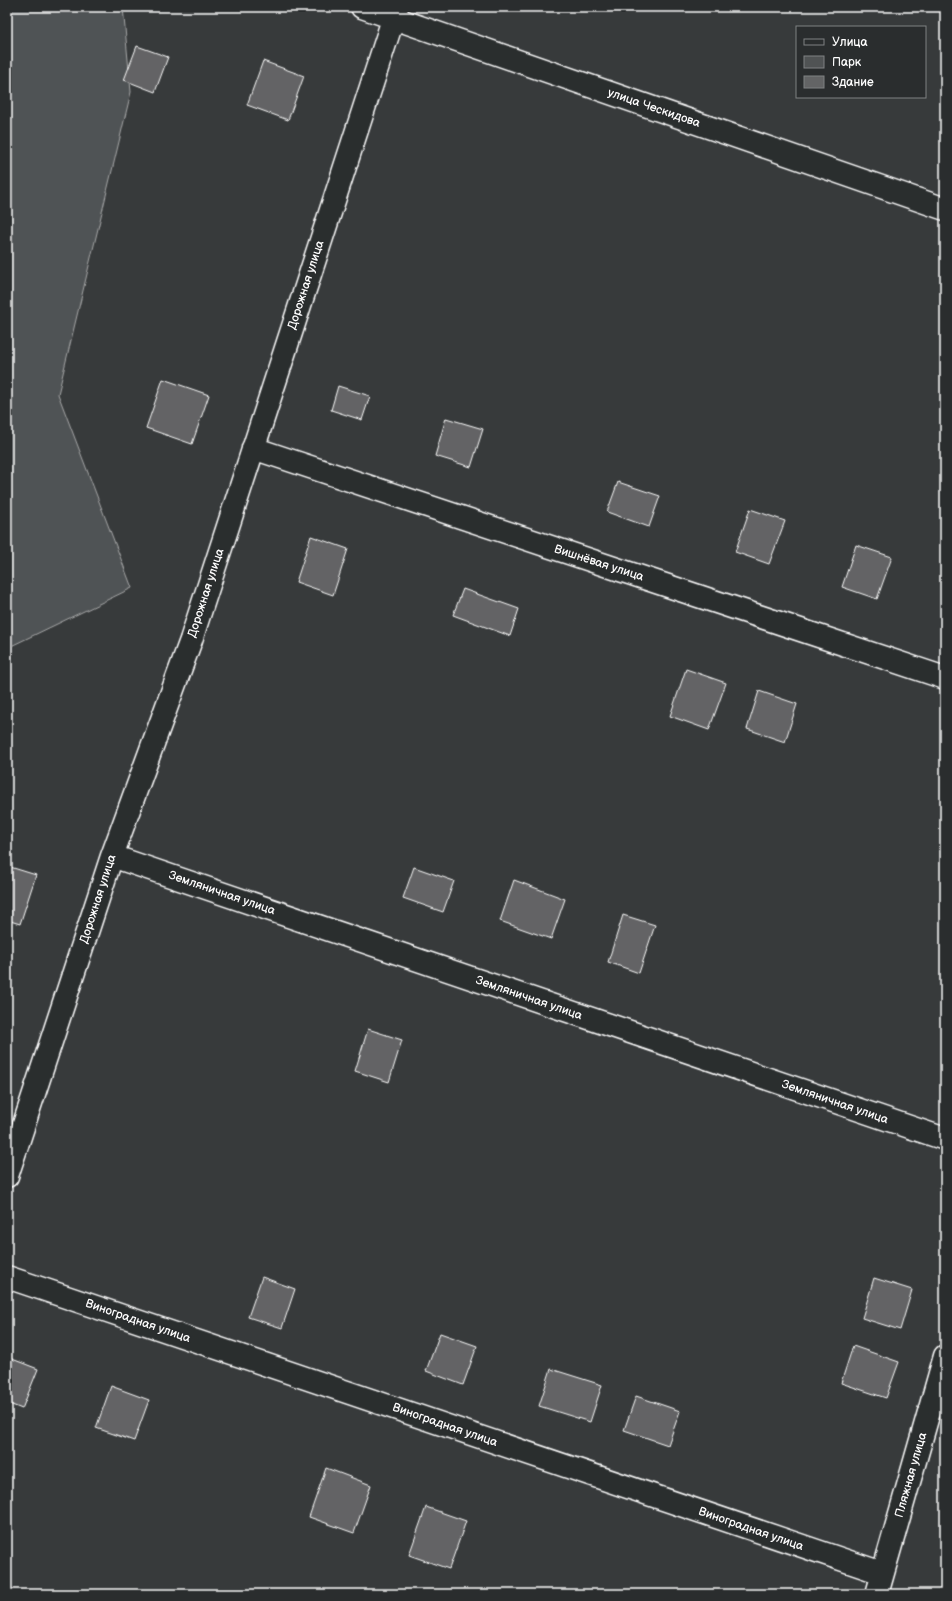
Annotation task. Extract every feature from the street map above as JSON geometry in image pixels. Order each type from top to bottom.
[{"type":"street","name":"улица Ческидова","points":[[362,7],[395,12],[945,209]]},
{"type":"street","name":"Дорожная улица","points":[[7,1176],[112,856],[191,640],[395,12]]},
{"type":"street","name":"Вишнёвая улица","points":[[253,448],[945,678]]},
{"type":"street","name":"Земляничная улица","points":[[112,856],[945,1139]]},
{"type":"street","name":"Виноградная улица","points":[[7,1277],[880,1584]]},
{"type":"street","name":"Пляжная улица","points":[[880,1584],[945,1356]]},
{"type":"green space","points":[[7,7],[123,7],[131,92],[58,394],[132,588],[7,648]]},
{"type":"building","points":[[137,46],[168,57],[155,92],[124,80]]},
{"type":"building","points":[[263,61],[304,76],[288,120],[247,105]]},
{"type":"building","points":[[163,379],[209,395],[192,444],[146,428]]},
{"type":"building","points":[[338,386],[370,396],[362,420],[331,410]]},
{"type":"building","points":[[446,418],[483,429],[471,467],[435,456]]},
{"type":"building","points":[[618,482],[660,496],[649,527],[607,512]]},
{"type":"building","points":[[750,509],[785,521],[769,564],[735,552]]},
{"type":"building","points":[[311,536],[348,549],[333,595],[296,582]]},
{"type":"building","points":[[856,545],[892,557],[877,599],[842,587]]},
{"type":"building","points":[[463,589],[519,609],[510,636],[453,615]]},
{"type":"building","points":[[686,669],[726,683],[709,730],[670,716]]},
{"type":"building","points":[[759,691],[797,704],[785,742],[747,729]]},
{"type":"building","points":[[7,866],[36,875],[20,924],[7,920]]},
{"type":"building","points":[[414,867],[454,881],[443,912],[403,898]]},
{"type":"building","points":[[514,880],[565,899],[551,939],[500,921]]},
{"type":"building","points":[[623,915],[655,925],[639,973],[608,962]]},
{"type":"building","points":[[368,1029],[402,1040],[389,1082],[355,1071]]},
{"type":"building","points":[[262,1277],[295,1289],[282,1328],[248,1317]]},
{"type":"building","points":[[874,1278],[912,1290],[900,1330],[862,1318]]},
{"type":"building","points":[[440,1333],[477,1346],[463,1385],[426,1371]]},
{"type":"building","points":[[853,1346],[899,1362],[886,1398],[841,1383]]},
{"type":"building","points":[[7,1357],[38,1369],[22,1409],[7,1403]]},
{"type":"building","points":[[551,1369],[602,1385],[590,1422],[539,1406]]},
{"type":"building","points":[[111,1386],[149,1400],[134,1441],[96,1428]]},
{"type":"building","points":[[636,1396],[680,1411],[668,1445],[624,1430]]},
{"type":"building","points":[[326,1468],[371,1485],[354,1533],[309,1517]]},
{"type":"building","points":[[426,1507],[466,1521],[449,1569],[409,1555]]}]
